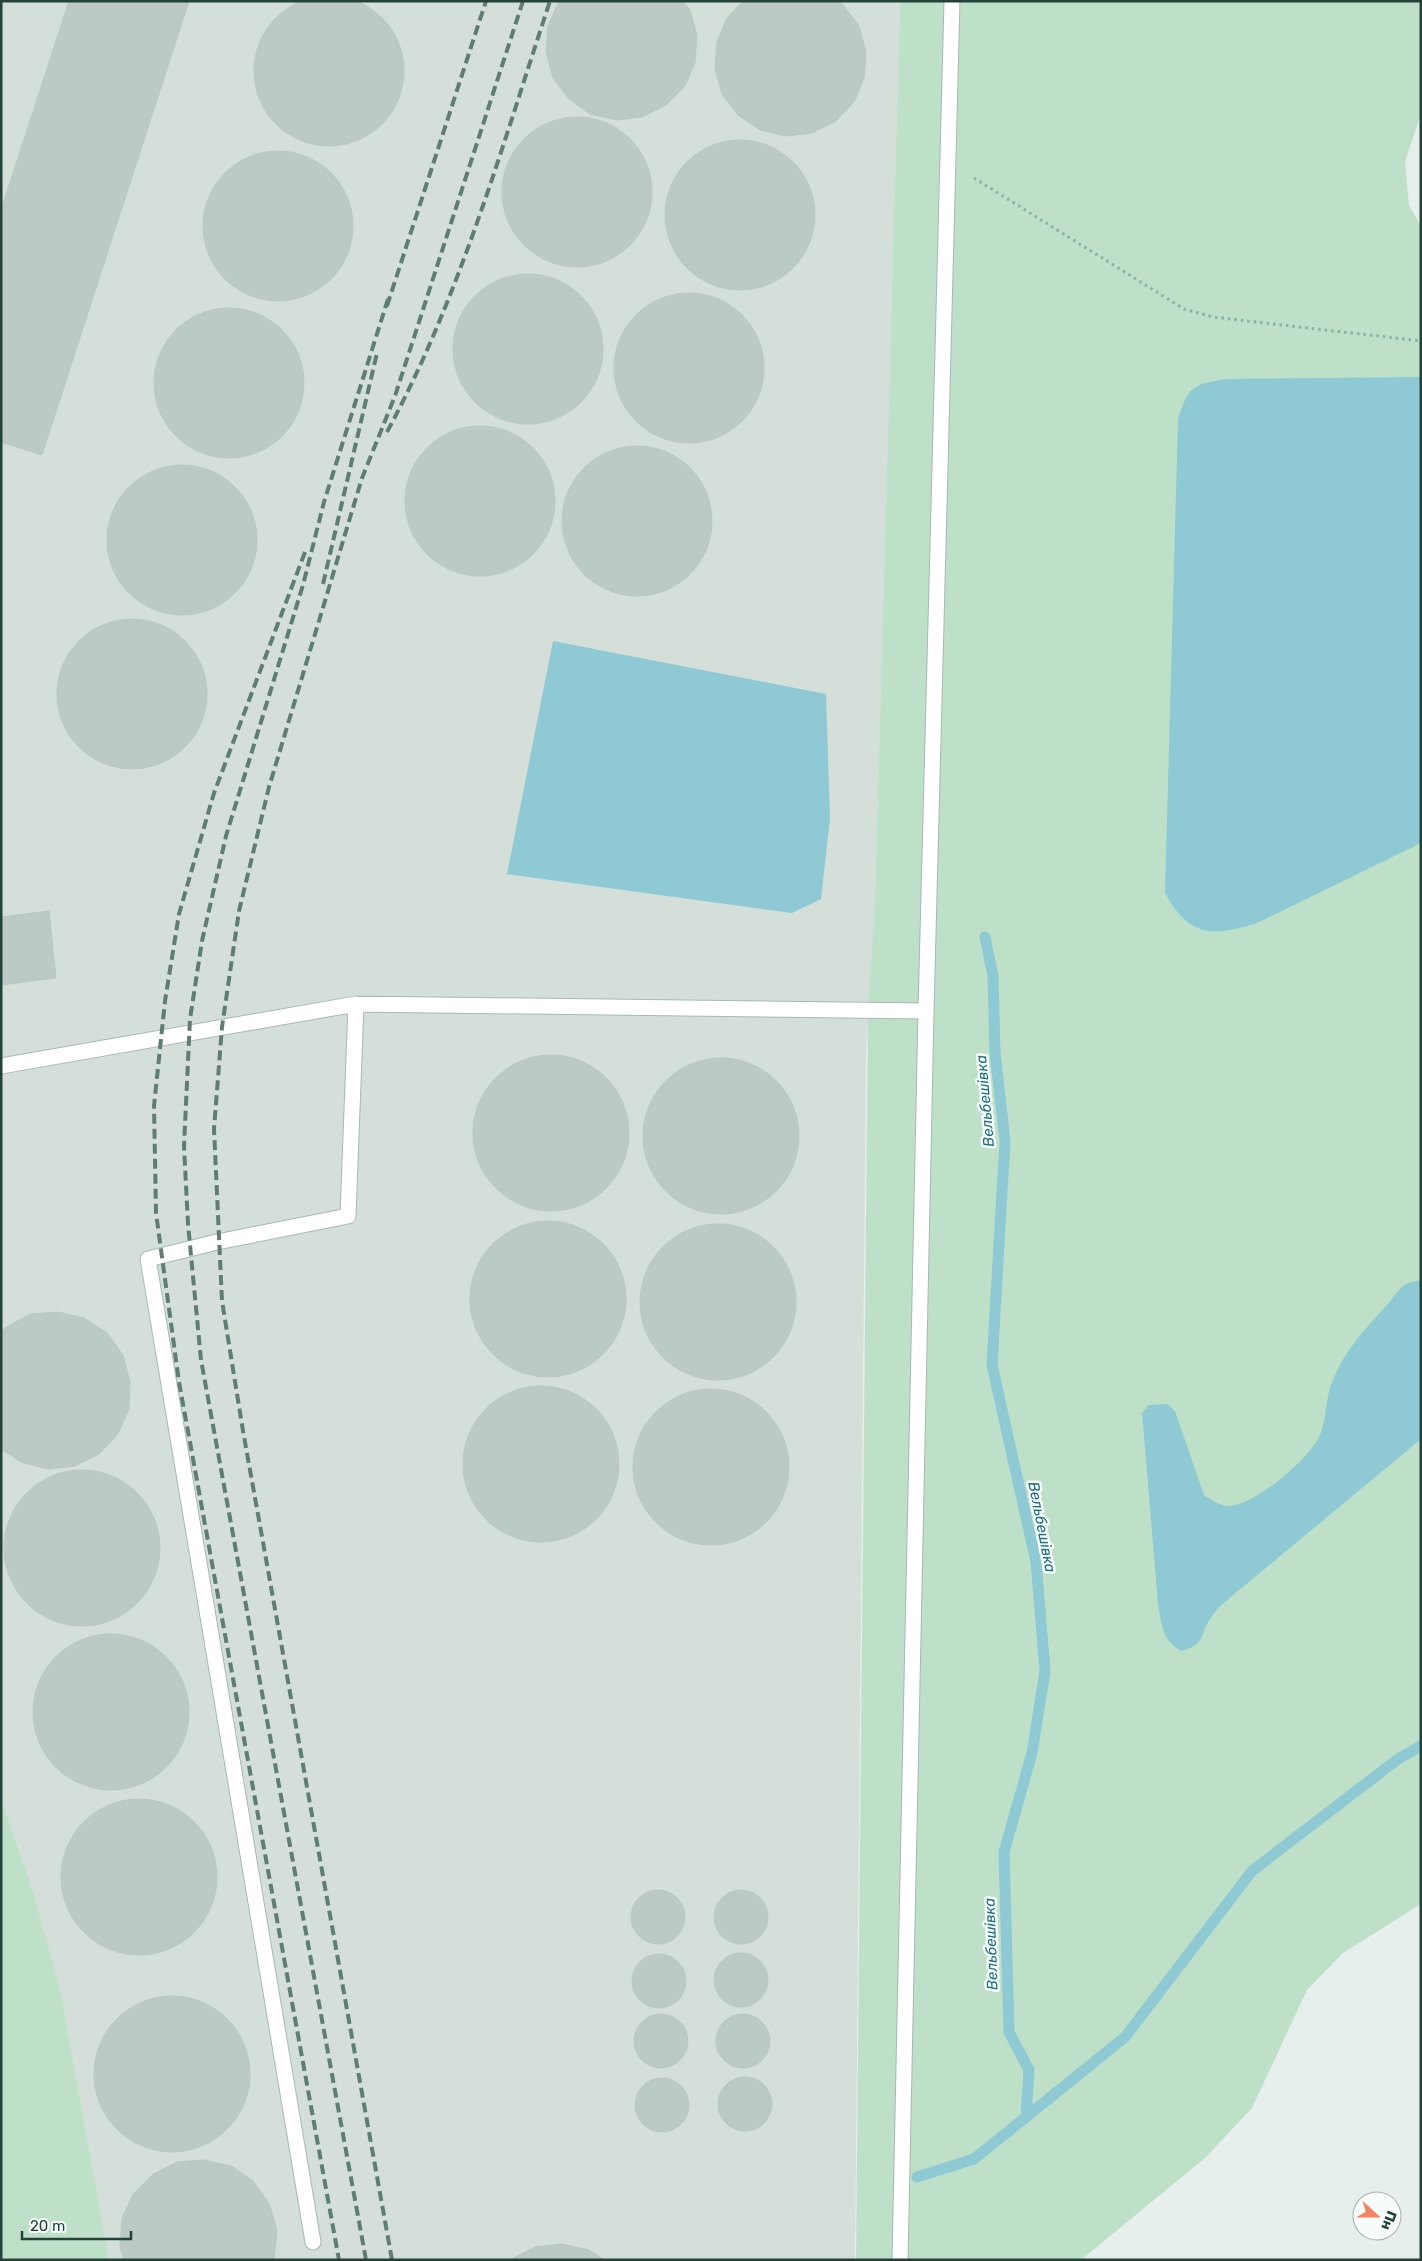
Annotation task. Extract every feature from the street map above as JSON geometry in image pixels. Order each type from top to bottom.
[{"type":"street","points":[[900,2260],[926,1011],[952,1]]},
{"type":"street","points":[[1,1066],[356,1004],[926,1011]]},
{"type":"street","points":[[312,2242],[148,1259],[217,1242],[348,1216],[356,1004]]},
{"type":"path","points":[[948,162],[1184,309],[1213,317],[1421,341]]},
{"type":"shaded area","points":[[1,1],[900,1],[875,895],[866,1055],[855,2260],[109,2260],[61,1993],[33,1891],[1,1798]]},
{"type":"green space","points":[[900,1],[1421,1],[1421,114],[1405,162],[1409,205],[1421,226],[1421,1904],[1343,1953],[1307,1990],[1252,2108],[1206,2157],[1081,2260],[856,2260],[868,1012],[875,895]]},
{"type":"green space","points":[[1,1798],[33,1891],[61,1993],[109,2260],[1,2260]]},
{"type":"water","points":[[1421,377],[1421,843],[1257,923],[1241,928],[1214,931],[1203,930],[1193,926],[1183,918],[1165,893],[1178,420],[1185,401],[1192,389],[1205,383],[1225,379]]},
{"type":"water","points":[[553,641],[826,694],[830,818],[821,899],[792,913],[507,874]]},
{"type":"water","points":[[1421,1280],[1421,1439],[1220,1606],[1210,1619],[1195,1646],[1182,1651],[1175,1647],[1166,1637],[1158,1603],[1142,1413],[1149,1405],[1167,1404],[1175,1411],[1204,1495],[1228,1506],[1251,1499],[1278,1481],[1312,1448],[1323,1428],[1333,1379],[1353,1344],[1403,1286]]},
{"type":"building","points":[[329,-4],[358,2],[382,18],[398,42],[404,71],[398,100],[382,124],[358,140],[329,146],[300,140],[276,124],[260,100],[254,71],[260,42],[276,18],[300,2]]},
{"type":"building","points":[[69,1],[189,1],[42,455],[1,442],[1,210]]},
{"type":"building","points":[[559,1],[683,1],[690,10],[697,36],[695,62],[685,86],[666,105],[642,117],[617,120],[590,114],[569,99],[553,78],[546,52],[548,26]]},
{"type":"building","points":[[743,1],[838,1],[843,5],[859,26],[866,52],[864,78],[854,102],[836,121],[812,133],[786,136],[760,130],[738,115],[722,94],[715,68],[717,42],[727,18]]},
{"type":"building","points":[[577,117],[592,118],[606,122],[619,129],[630,139],[640,150],[647,163],[651,177],[651,207],[647,221],[640,234],[630,245],[619,255],[606,262],[592,266],[577,267],[562,266],[548,262],[535,255],[524,245],[514,234],[507,221],[503,207],[502,192],[503,177],[507,163],[514,150],[524,139],[535,129],[548,122],[562,118]]},
{"type":"building","points":[[740,140],[755,141],[769,145],[782,152],[793,162],[803,173],[810,186],[814,200],[814,230],[810,244],[803,257],[793,268],[782,278],[769,285],[755,289],[740,290],[725,289],[711,285],[698,278],[687,268],[677,257],[670,244],[666,230],[665,215],[666,200],[670,186],[677,173],[687,162],[698,152],[711,145],[725,141]]},
{"type":"building","points":[[278,151],[293,152],[307,156],[320,163],[331,173],[341,184],[348,197],[352,211],[352,241],[348,255],[341,268],[331,279],[320,289],[307,296],[293,300],[278,301],[263,300],[249,296],[236,289],[225,279],[215,268],[208,255],[204,241],[203,226],[204,211],[208,197],[215,184],[225,173],[236,163],[249,156],[263,152]]},
{"type":"building","points":[[528,274],[543,275],[557,279],[570,286],[581,296],[591,307],[598,320],[602,334],[602,364],[598,378],[591,391],[581,402],[570,412],[557,419],[543,423],[528,424],[513,423],[499,419],[486,412],[475,402],[465,391],[458,378],[454,364],[453,349],[454,334],[458,320],[465,307],[475,296],[486,286],[499,279],[513,275]]},
{"type":"building","points":[[689,293],[704,294],[718,298],[731,305],[742,315],[752,326],[759,339],[763,353],[763,383],[759,397],[752,410],[742,421],[731,431],[718,438],[704,442],[689,443],[674,442],[660,438],[647,431],[636,421],[626,410],[619,397],[615,383],[614,368],[615,353],[619,339],[626,326],[636,315],[647,305],[660,298],[674,294]]},
{"type":"building","points":[[229,308],[244,309],[258,313],[271,320],[282,330],[292,341],[299,354],[303,368],[303,398],[299,412],[292,425],[282,436],[271,446],[258,453],[244,457],[229,458],[214,457],[200,453],[187,446],[176,436],[166,425],[159,412],[155,398],[154,383],[155,368],[159,354],[166,341],[176,330],[187,320],[200,313],[214,309]]},
{"type":"building","points":[[480,426],[495,427],[509,431],[522,438],[533,448],[543,459],[550,472],[554,486],[554,516],[550,530],[543,543],[533,554],[522,564],[509,571],[495,575],[480,576],[465,575],[451,571],[438,564],[427,554],[417,543],[410,530],[406,516],[405,501],[406,486],[410,472],[417,459],[427,448],[438,438],[451,431],[465,427]]},
{"type":"building","points":[[637,446],[652,447],[666,451],[679,458],[690,468],[700,479],[707,492],[711,506],[711,536],[707,550],[700,563],[690,574],[679,584],[666,591],[652,595],[637,596],[622,595],[608,591],[595,584],[584,574],[574,563],[567,550],[563,536],[562,521],[563,506],[567,492],[574,479],[584,468],[595,458],[608,451],[622,447]]},
{"type":"building","points":[[182,465],[197,466],[211,470],[224,477],[235,487],[245,498],[252,511],[256,525],[256,555],[252,569],[245,582],[235,593],[224,603],[211,610],[197,614],[182,615],[167,614],[153,610],[140,603],[129,593],[119,582],[112,569],[108,555],[107,540],[108,525],[112,511],[119,498],[129,487],[140,477],[153,470],[167,466]]},
{"type":"building","points":[[132,619],[147,620],[161,624],[174,631],[185,641],[195,652],[202,665],[206,679],[206,709],[202,723],[195,736],[185,747],[174,757],[161,764],[147,768],[132,769],[117,768],[103,764],[90,757],[79,747],[69,736],[62,723],[58,709],[57,694],[58,679],[62,665],[69,652],[79,641],[90,631],[103,624],[117,620]]},
{"type":"building","points":[[49,911],[56,978],[1,985],[1,917]]},
{"type":"building","points":[[551,1055],[581,1061],[594,1068],[606,1078],[616,1090],[623,1103],[629,1133],[623,1163],[616,1176],[606,1188],[594,1198],[581,1205],[551,1211],[521,1205],[508,1198],[496,1188],[486,1176],[479,1163],[473,1133],[479,1103],[486,1090],[496,1078],[508,1068],[521,1061]]},
{"type":"building","points":[[721,1058],[751,1064],[764,1071],[776,1081],[786,1093],[793,1106],[799,1136],[793,1166],[786,1179],[776,1191],[764,1201],[751,1208],[721,1214],[691,1208],[678,1201],[666,1191],[656,1179],[649,1166],[643,1136],[649,1106],[656,1093],[666,1081],[678,1071],[691,1064]]},
{"type":"building","points":[[548,1221],[578,1227],[591,1234],[603,1244],[613,1256],[620,1269],[626,1299],[620,1329],[613,1342],[603,1354],[591,1364],[578,1371],[548,1377],[518,1371],[505,1364],[493,1354],[483,1342],[476,1329],[470,1299],[476,1269],[483,1256],[493,1244],[505,1234],[518,1227]]},
{"type":"building","points":[[718,1224],[748,1230],[761,1237],[773,1247],[783,1259],[790,1272],[796,1302],[790,1332],[783,1345],[773,1357],[761,1367],[748,1374],[718,1380],[688,1374],[675,1367],[663,1357],[653,1345],[646,1332],[640,1302],[646,1272],[653,1259],[663,1247],[675,1237],[688,1230]]},
{"type":"building","points":[[58,1312],[84,1318],[107,1333],[123,1355],[130,1382],[129,1409],[118,1434],[99,1454],[75,1466],[48,1469],[21,1462],[1,1449],[1,1332],[6,1327],[31,1314]]},
{"type":"building","points":[[533,1386],[549,1386],[564,1389],[578,1395],[596,1409],[610,1427],[616,1441],[619,1464],[616,1487],[610,1501],[596,1519],[578,1533],[564,1539],[549,1542],[533,1542],[518,1539],[504,1533],[486,1519],[476,1507],[466,1487],[463,1472],[463,1456],[466,1441],[472,1427],[486,1409],[498,1399],[518,1389]]},
{"type":"building","points":[[711,1389],[741,1395],[754,1402],[766,1412],[776,1424],[783,1437],[789,1467],[783,1497],[776,1510],[766,1522],[754,1532],[741,1539],[711,1545],[681,1539],[668,1532],[656,1522],[646,1510],[639,1497],[633,1467],[639,1437],[646,1424],[656,1412],[668,1402],[681,1395]]},
{"type":"building","points":[[74,1470],[90,1470],[105,1473],[119,1479],[137,1493],[151,1511],[157,1525],[160,1548],[157,1571],[151,1585],[137,1603],[119,1617],[105,1623],[90,1626],[74,1626],[59,1623],[45,1617],[27,1603],[17,1591],[7,1571],[4,1556],[4,1540],[7,1525],[13,1511],[27,1493],[39,1483],[59,1473]]},
{"type":"building","points":[[111,1634],[141,1640],[154,1647],[166,1657],[176,1669],[183,1682],[189,1712],[183,1742],[176,1755],[166,1767],[154,1777],[141,1784],[111,1790],[81,1784],[68,1777],[56,1767],[46,1755],[39,1742],[33,1712],[39,1682],[46,1669],[56,1657],[68,1647],[81,1640]]},
{"type":"building","points":[[139,1799],[169,1805],[182,1812],[194,1822],[204,1834],[211,1847],[217,1877],[211,1907],[204,1920],[194,1932],[182,1942],[169,1949],[139,1955],[109,1949],[96,1942],[84,1932],[74,1920],[67,1907],[61,1877],[67,1847],[74,1834],[84,1822],[96,1812],[109,1805]]},
{"type":"building","points":[[658,1890],[668,1892],[677,1898],[683,1907],[685,1917],[683,1927],[677,1936],[668,1942],[658,1944],[648,1942],[639,1936],[633,1927],[631,1917],[633,1907],[639,1898],[648,1892]]},
{"type":"building","points":[[741,1890],[751,1892],[760,1898],[766,1907],[768,1917],[766,1927],[760,1936],[751,1942],[741,1944],[731,1942],[722,1936],[716,1927],[714,1917],[716,1907],[722,1898],[731,1892]]},
{"type":"building","points":[[741,1953],[760,1961],[768,1980],[760,1999],[741,2007],[722,1999],[714,1980],[722,1961]]},
{"type":"building","points":[[659,1954],[669,1956],[678,1962],[684,1971],[686,1981],[684,1991],[678,2000],[669,2006],[659,2008],[649,2006],[640,2000],[634,1991],[632,1981],[634,1971],[640,1962],[649,1956]]},
{"type":"building","points":[[172,1996],[202,2002],[215,2009],[227,2019],[237,2031],[244,2044],[250,2074],[244,2104],[237,2117],[227,2129],[215,2139],[202,2146],[172,2152],[142,2146],[129,2139],[117,2129],[107,2117],[100,2104],[94,2074],[100,2044],[107,2031],[117,2019],[129,2009],[142,2002]]},
{"type":"building","points":[[661,2014],[671,2016],[680,2022],[686,2031],[688,2041],[686,2051],[680,2060],[671,2066],[661,2068],[651,2066],[642,2060],[636,2051],[634,2041],[636,2031],[642,2022],[651,2016]]},
{"type":"building","points":[[743,2014],[753,2016],[762,2022],[768,2031],[770,2041],[768,2051],[762,2060],[753,2066],[743,2068],[733,2066],[724,2060],[718,2051],[716,2041],[718,2031],[724,2022],[733,2016]]},
{"type":"building","points":[[745,2077],[755,2079],[764,2085],[770,2094],[772,2104],[770,2114],[764,2123],[755,2129],[745,2131],[735,2129],[726,2123],[720,2114],[718,2104],[720,2094],[726,2085],[735,2079]]},
{"type":"building","points":[[662,2078],[672,2080],[681,2086],[687,2095],[689,2105],[687,2115],[681,2124],[672,2130],[662,2132],[652,2130],[643,2124],[637,2115],[635,2105],[637,2095],[643,2086],[652,2080]]},
{"type":"building","points":[[204,2160],[231,2166],[253,2181],[269,2203],[277,2230],[274,2260],[124,2260],[120,2247],[122,2219],[133,2194],[152,2175],[177,2162]]},
{"type":"building","points":[[562,2244],[589,2250],[604,2260],[510,2260],[535,2247]]},
{"type":"waterway","name":"Вельбешівка","points":[[985,937],[993,976],[995,1053],[1005,1141],[992,1365],[1036,1562],[1045,1671],[1032,1753],[1004,1852],[1009,2032],[1029,2070],[1026,2117]]},
{"type":"waterway","name":"Вельбешівка","points":[[917,2177],[974,2159],[1125,2037],[1252,1871],[1398,1759],[1421,1746]]},
{"type":"railway","points":[[387,306],[486,1]]},
{"type":"railway","points":[[392,2260],[243,1431],[222,1301],[214,1129],[222,1027],[239,911],[269,787],[362,478],[395,396],[523,1]]},
{"type":"railway","points":[[387,432],[437,328],[458,275],[497,165],[550,1]]},
{"type":"railway","points":[[366,2260],[201,1360],[188,1224],[184,1146],[190,1019],[202,941],[226,836],[303,585],[324,502],[388,299]]},
{"type":"railway","points":[[323,584],[377,353]]},
{"type":"railway","points":[[305,552],[214,793],[179,914],[165,1001],[154,1106],[156,1213],[179,1382],[339,2260]]}]
